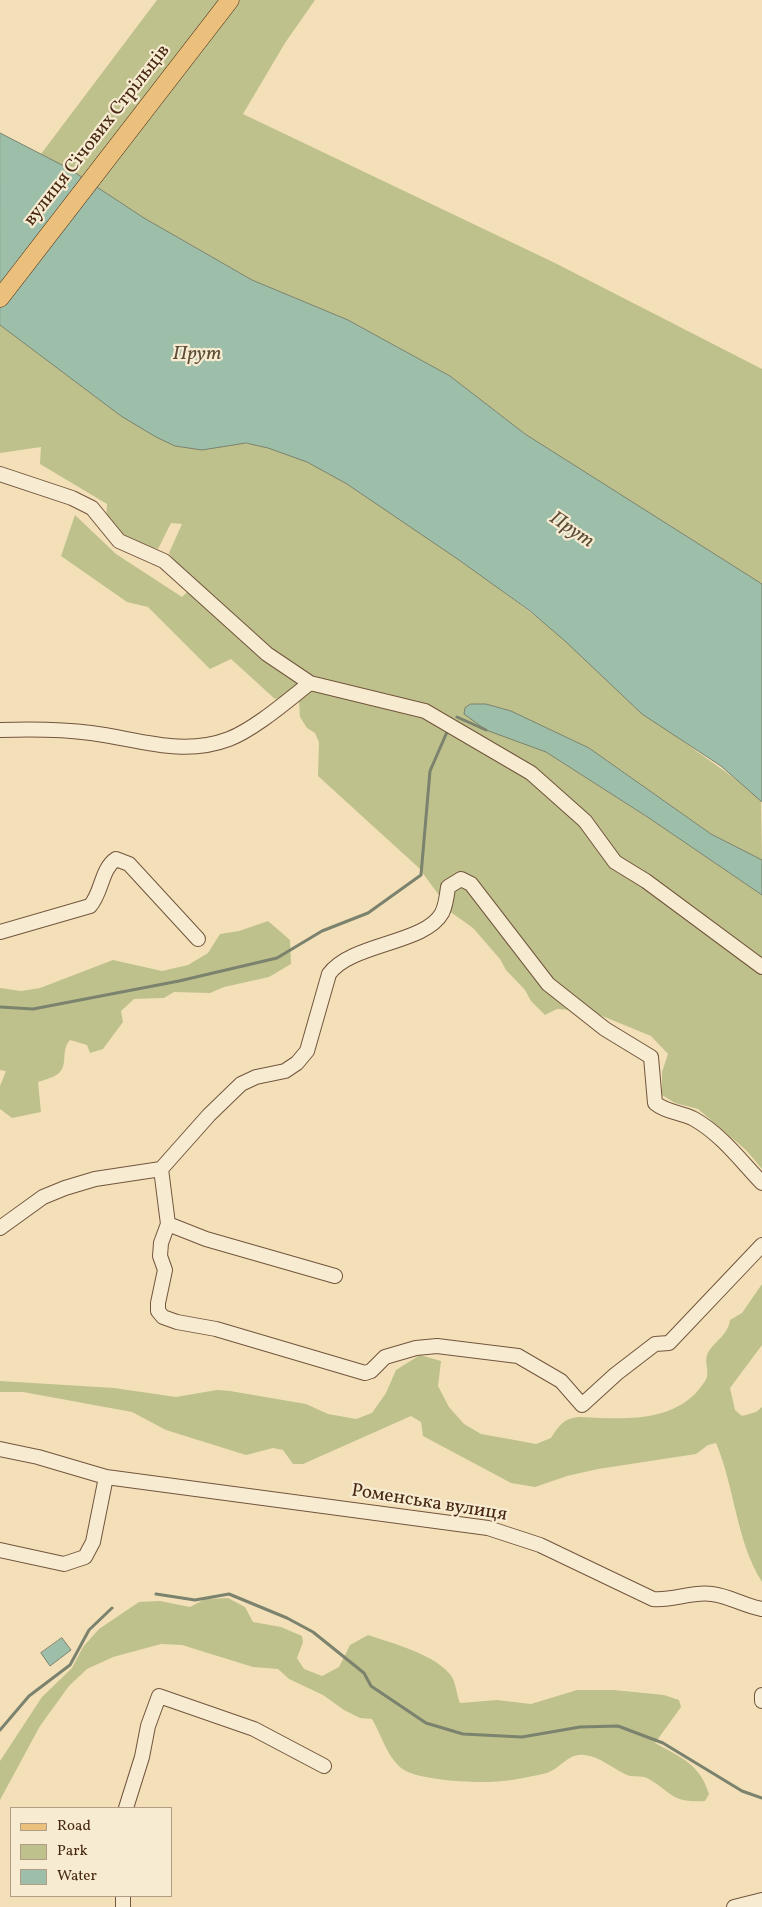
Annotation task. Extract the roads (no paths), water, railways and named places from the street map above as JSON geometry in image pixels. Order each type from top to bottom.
[{"type":"main road","name":"вулиця Січових Стрільців","points":[[0,298],[230,0]]},
{"type":"street","points":[[0,474],[72,498],[92,508],[119,541],[164,561],[267,654],[310,683],[425,711],[531,773],[585,821],[615,862],[646,881],[762,968]]},
{"type":"street","points":[[0,730],[92,733],[157,746],[194,747],[230,739],[268,715],[310,683]]},
{"type":"street","points":[[0,932],[90,906],[95,900],[108,868],[116,859],[129,864],[198,939]]},
{"type":"street","points":[[0,1228],[43,1197],[65,1188],[94,1179],[161,1169],[208,1115],[240,1084],[256,1077],[285,1071],[297,1063],[307,1051],[329,974],[334,966],[346,958],[402,939],[428,926],[441,914],[448,887],[453,882],[461,879],[470,884],[548,984],[605,1030],[652,1057],[655,1103],[663,1110],[694,1118],[724,1142],[762,1182]]},
{"type":"street","points":[[161,1169],[168,1224],[161,1244],[160,1256],[165,1270],[158,1311],[163,1317],[177,1322],[216,1329],[365,1373],[371,1371],[385,1357],[416,1348],[437,1346],[518,1356],[561,1381],[582,1405],[616,1374],[655,1344],[669,1343],[762,1245]]},
{"type":"street","points":[[168,1224],[206,1239],[335,1276]]},
{"type":"street","name":"Роменська вулиця","points":[[0,1449],[38,1457],[106,1477],[488,1528],[540,1544],[653,1599],[668,1600],[685,1596],[712,1594],[762,1609]]},
{"type":"street","points":[[0,1550],[64,1564],[85,1557],[93,1542],[106,1477]]},
{"type":"street","points":[[762,1694],[762,1701]]},
{"type":"street","points":[[126,1807],[142,1757],[148,1726],[159,1696],[254,1730],[324,1766]]},
{"type":"street","points":[[734,1907],[762,1900]]},
{"type":"water","name":"Прут","points":[[0,133],[68,168],[144,218],[252,280],[348,320],[450,376],[525,434],[762,584],[762,802],[721,766],[642,714],[565,641],[530,611],[347,484],[307,462],[268,448],[246,443],[202,450],[175,446],[121,416],[0,325]]},
{"type":"water","points":[[471,704],[486,704],[511,711],[589,748],[711,834],[762,860],[762,895],[649,818],[546,752],[486,730],[464,714],[465,708]]},
{"type":"water","points":[[62,1638],[71,1650],[50,1666],[41,1653]]},
{"type":"waterway","points":[[457,717],[486,730]]},
{"type":"waterway","points":[[0,1007],[33,1009],[179,981],[277,958],[322,931],[368,913],[421,875],[430,771],[447,732]]},
{"type":"waterway","points":[[156,1594],[195,1600],[229,1594],[287,1618],[313,1632],[364,1673],[371,1686],[426,1723],[463,1734],[522,1737],[580,1727],[618,1726],[663,1743],[742,1791],[762,1798]]},
{"type":"waterway","points":[[0,1730],[29,1696],[70,1665],[89,1630],[112,1608]]}]
